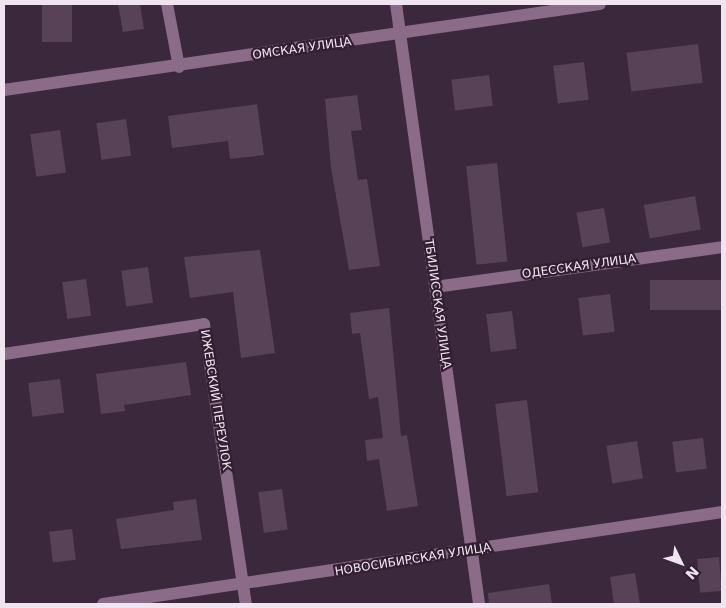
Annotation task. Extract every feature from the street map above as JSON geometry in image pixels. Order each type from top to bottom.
[{"type":"street","points":[[167,4],[179,67]]},
{"type":"street","name":"ТБИЛИССКАЯ УЛИЦА","points":[[396,4],[480,604]]},
{"type":"street","name":"ОМСКАЯ УЛИЦА","points":[[4,90],[401,35],[600,4]]},
{"type":"street","name":"ОДЕССКАЯ УЛИЦА","points":[[435,287],[722,247]]},
{"type":"street","name":"ИЖЕВСКИЙ ПЕРЕУЛОК","points":[[4,354],[204,324],[243,587]]},
{"type":"street","name":"НОВОСИБИРСКАЯ УЛИЦА","points":[[103,604],[243,587],[722,512]]},
{"type":"street","points":[[243,587],[246,604]]},
{"type":"building","points":[[42,4],[72,4],[72,42],[42,42]]},
{"type":"building","points":[[118,4],[140,4],[144,29],[123,32]]},
{"type":"building","points":[[698,44],[703,83],[631,91],[627,53]]},
{"type":"building","points":[[584,62],[589,100],[558,103],[553,66]]},
{"type":"building","points":[[489,75],[493,106],[455,110],[451,80]]},
{"type":"building","points":[[357,95],[362,130],[351,131],[358,180],[367,179],[380,266],[349,270],[331,168],[325,99]]},
{"type":"building","points":[[257,104],[264,155],[230,159],[228,141],[172,148],[168,116]]},
{"type":"building","points":[[126,119],[131,156],[101,160],[96,123]]},
{"type":"building","points":[[60,130],[66,173],[36,177],[30,134]]},
{"type":"building","points":[[497,163],[507,261],[477,265],[466,166]]},
{"type":"building","points":[[695,196],[701,229],[650,239],[644,205]]},
{"type":"building","points":[[604,208],[610,242],[583,247],[576,213]]},
{"type":"building","points":[[260,250],[275,353],[241,358],[233,292],[190,298],[184,257]]},
{"type":"building","points":[[148,267],[153,303],[126,306],[121,271]]},
{"type":"building","points":[[86,279],[91,316],[67,319],[62,282]]},
{"type":"building","points":[[650,280],[722,280],[722,310],[650,310]]},
{"type":"building","points":[[610,294],[615,332],[583,336],[578,298]]},
{"type":"building","points":[[389,308],[401,436],[407,435],[418,506],[387,511],[379,459],[367,461],[365,440],[383,438],[378,397],[369,399],[360,333],[352,334],[350,313]]},
{"type":"building","points":[[512,311],[517,349],[491,352],[486,314]]},
{"type":"building","points":[[186,362],[191,395],[124,405],[125,411],[101,414],[96,374]]},
{"type":"building","points":[[60,379],[64,413],[32,417],[28,383]]},
{"type":"building","points":[[527,400],[538,492],[507,496],[495,404]]},
{"type":"building","points":[[703,438],[707,469],[676,473],[672,442]]},
{"type":"building","points":[[637,441],[643,479],[612,483],[606,446]]},
{"type":"building","points":[[282,489],[288,530],[264,533],[258,492]]},
{"type":"building","points":[[196,499],[202,540],[121,549],[116,519],[174,510],[173,502]]},
{"type":"building","points":[[72,529],[76,560],[53,563],[49,532]]},
{"type":"building","points":[[719,557],[722,591],[700,593],[697,559]]},
{"type":"building","points":[[635,573],[640,604],[614,604],[610,577]]},
{"type":"building","points":[[549,584],[552,604],[489,604],[488,593]]}]
